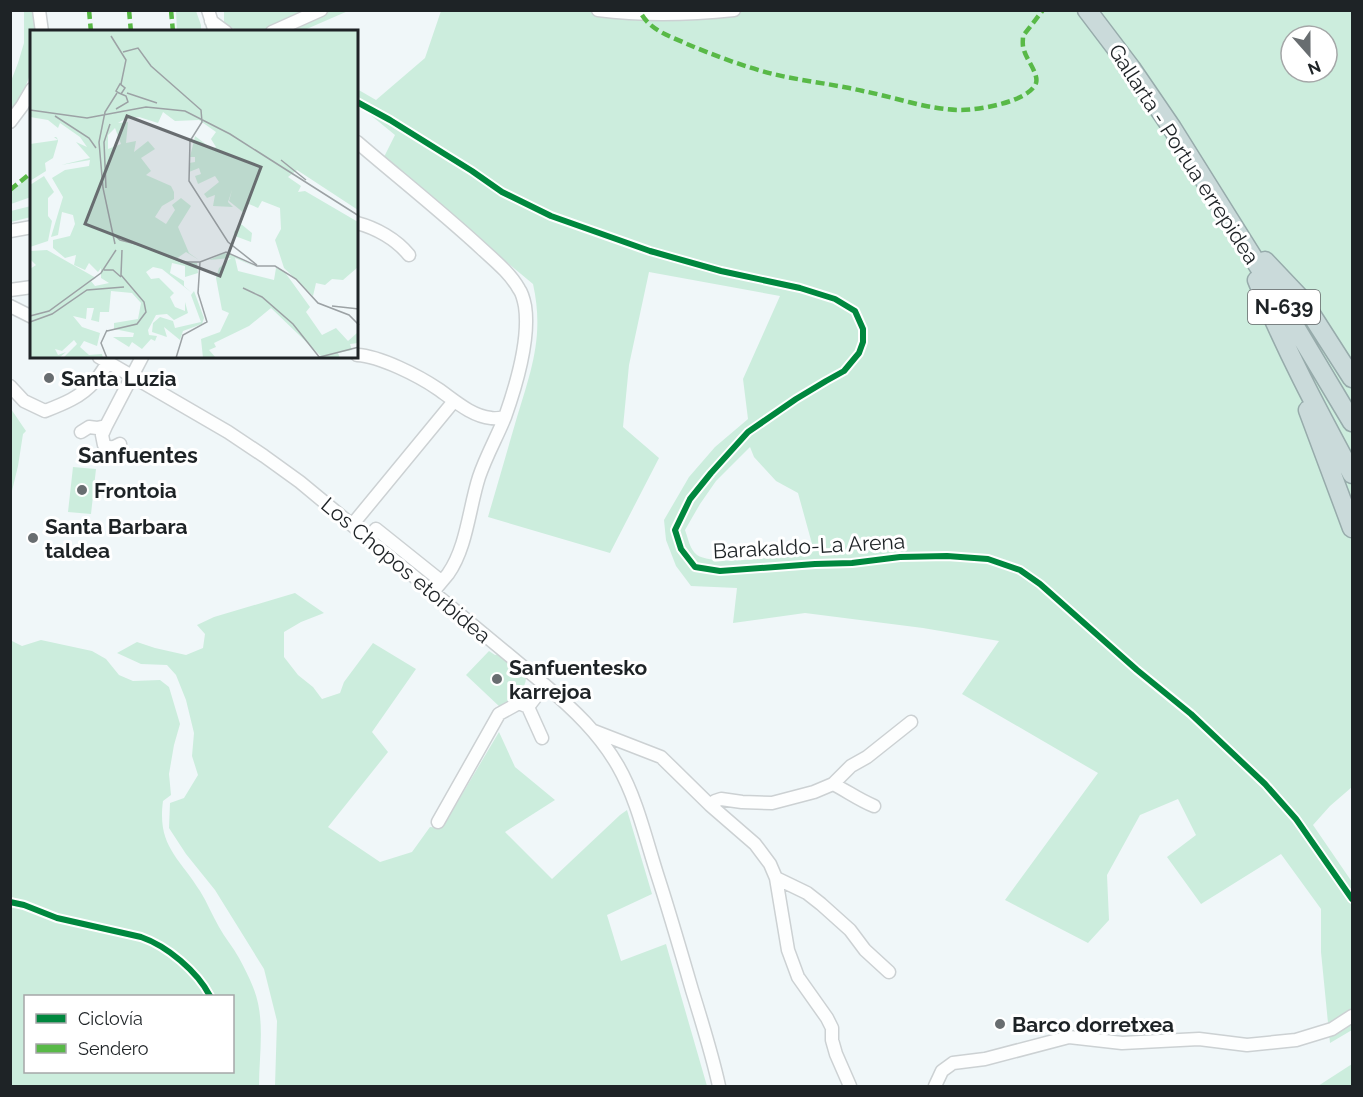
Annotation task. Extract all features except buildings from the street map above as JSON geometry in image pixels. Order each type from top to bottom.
[{"type":"highway","name":"Gallarta - Portua errepidea","points":[[1087,10],[1131,68],[1172,128],[1353,422]]},
{"type":"highway","points":[[1099,10],[1131,68]]},
{"type":"highway","points":[[1239,234],[1353,528]]},
{"type":"highway","points":[[1239,234],[1302,300],[1353,378]]},
{"type":"highway","points":[[1272,316],[1353,474]]},
{"type":"street","points":[[39,10],[42,30]]},
{"type":"street","points":[[276,30],[321,10]]},
{"type":"street","points":[[598,10],[670,15],[734,10]]},
{"type":"street","points":[[10,122],[27,108]]},
{"type":"street","points":[[358,143],[510,276],[520,290],[525,306],[524,351],[511,401],[481,471],[456,557],[448,573],[433,592]]},
{"type":"street","points":[[358,223],[389,237],[409,255]]},
{"type":"street","points":[[10,231],[30,227]]},
{"type":"street","points":[[10,290],[30,287]]},
{"type":"street","points":[[10,306],[30,316]]},
{"type":"street","points":[[358,355],[378,358],[401,369],[479,415],[492,419],[505,417]]},
{"type":"street","points":[[120,444],[112,448],[104,444],[102,435],[141,358]]},
{"type":"street","points":[[10,386],[24,401],[45,411],[84,392],[99,377],[103,360]]},
{"type":"street","name":"Los Chopos etorbidea","points":[[103,360],[228,432],[300,483],[573,708],[593,730],[618,766],[634,801],[719,1086]]},
{"type":"street","points":[[352,525],[454,401]]},
{"type":"street","points":[[81,432],[89,427],[106,426]]},
{"type":"street","points":[[368,538],[376,529],[441,581]]},
{"type":"street","points":[[528,708],[545,685]]},
{"type":"street","points":[[438,822],[499,714],[519,702],[528,708],[542,738]]},
{"type":"street","points":[[710,805],[721,799],[772,803],[814,792],[833,784],[851,766],[867,758],[911,722]]},
{"type":"street","points":[[593,730],[661,757],[710,805],[755,844],[770,864],[776,878],[791,961],[798,977],[827,1017],[832,1028],[832,1040],[836,1054],[850,1086]]},
{"type":"street","points":[[833,784],[874,806]]},
{"type":"street","points":[[776,878],[807,893],[821,904],[850,930],[865,950],[889,972]]},
{"type":"street","points":[[935,1086],[942,1071],[953,1063],[985,1059],[1069,1038],[1122,1043],[1199,1039],[1247,1045],[1296,1040],[1332,1029],[1353,1016]]},
{"type":"green space","points":[[24,11],[34,11],[36,30],[30,30],[30,75],[11,115],[11,81],[24,43]]},
{"type":"green space","points":[[176,11],[196,11],[201,30],[177,30]]},
{"type":"green space","points":[[224,11],[348,11],[304,30],[237,30],[224,22]]},
{"type":"green space","points":[[441,11],[1352,11],[1352,787],[1313,825],[1352,882],[1352,1030],[1330,1043],[1321,952],[1321,909],[1281,854],[1201,904],[1167,857],[1196,835],[1178,799],[1140,815],[1107,875],[1109,920],[1088,943],[1005,900],[1098,773],[962,694],[999,641],[923,628],[805,613],[733,623],[737,588],[691,586],[676,566],[666,540],[664,520],[689,477],[715,447],[748,419],[743,379],[780,296],[649,272],[629,365],[623,427],[659,458],[610,553],[488,517],[534,355],[537,321],[533,284],[383,159],[395,135],[358,105],[358,90],[376,100],[425,58]],"holes":[[[750,447],[754,457],[776,481],[798,493],[814,551],[736,561],[707,559],[697,555],[685,530],[716,481]]]},
{"type":"green space","points":[[30,175],[30,197],[11,204],[11,192]]},
{"type":"green space","points":[[30,206],[30,217],[11,222],[11,211]]},
{"type":"green space","points":[[11,409],[26,431],[23,434],[11,495]]},
{"type":"green space","name":"Frontoia","points":[[73,467],[96,469],[91,514],[68,512]]},
{"type":"green space","points":[[295,593],[324,613],[284,632],[284,657],[322,699],[340,693],[344,682],[373,643],[416,669],[372,732],[388,752],[328,827],[380,862],[412,852],[430,827],[442,828],[499,732],[515,767],[555,800],[505,832],[552,879],[627,810],[652,894],[607,915],[621,961],[666,944],[707,1086],[275,1086],[277,1021],[264,969],[215,890],[186,854],[169,828],[170,803],[184,798],[198,775],[192,756],[194,733],[186,700],[176,675],[167,665],[141,664],[117,653],[137,642],[186,655],[203,648],[205,634],[197,625],[214,617]]},
{"type":"green space","points":[[10,640],[22,646],[41,640],[92,651],[106,659],[119,675],[133,681],[160,680],[169,687],[180,724],[169,774],[171,795],[163,801],[163,829],[171,850],[203,895],[253,987],[261,1024],[259,1086],[11,1086]]},
{"type":"green space","name":"Sanfuentesko karrejoa","points":[[489,651],[495,655],[498,654],[526,678],[520,691],[501,708],[466,675]]},
{"type":"green space","points":[[1352,1064],[1352,1086],[1318,1086]]},
{"type":"marked path","points":[[89,10],[91,30]]},
{"type":"marked path","points":[[129,10],[131,30]]},
{"type":"marked path","points":[[171,10],[173,30]]},
{"type":"marked path","points":[[642,15],[646,21],[668,36],[751,68],[924,106],[961,110],[1002,104],[1031,90],[1036,79],[1023,48],[1023,36],[1043,10]]},
{"type":"marked path","points":[[10,190],[30,174]]},
{"type":"cycle path","name":"Barakaldo-La Arena","points":[[358,103],[390,120],[502,192],[551,216],[650,251],[721,271],[800,288],[835,299],[855,311],[863,329],[863,342],[859,353],[844,371],[796,399],[748,432],[690,499],[675,530],[681,549],[695,567],[720,571],[852,563],[900,557],[947,556],[988,559],[1020,570],[1040,584],[1137,670],[1191,714],[1265,784],[1296,819],[1352,899]]},
{"type":"cycle path","points":[[10,902],[57,918],[151,941],[180,960],[209,995]]},
{"type":"place","name":"Santa Luzia","points":[[49,378]]},
{"type":"place","name":"Frontoia","points":[[82,490]]},
{"type":"place","name":"Santa Barbara taldea","points":[[33,538]]},
{"type":"place","name":"Sanfuentesko karrejoa","points":[[497,679]]},
{"type":"place","name":"Barco dorretxea","points":[[1000,1024]]},
{"type":"district","name":"Sanfuentes","points":[[138,455]]}]
